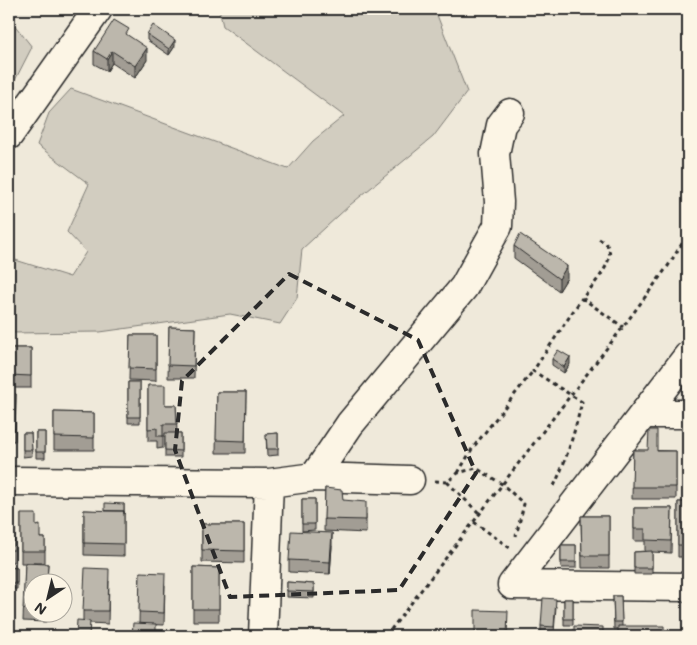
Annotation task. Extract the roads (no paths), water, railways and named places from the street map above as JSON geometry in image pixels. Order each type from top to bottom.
[{"type":"street","points":[[9,135],[98,9]]},
{"type":"street","points":[[314,477],[350,424],[464,288],[490,242],[498,226],[500,202],[495,154],[501,125],[510,113]]},
{"type":"street","points":[[688,356],[512,585],[688,587]]},
{"type":"street","points":[[644,414],[688,414]]},
{"type":"street","points":[[9,481],[269,483],[314,477],[410,480]]},
{"type":"street","points":[[263,636],[269,483]]}]
